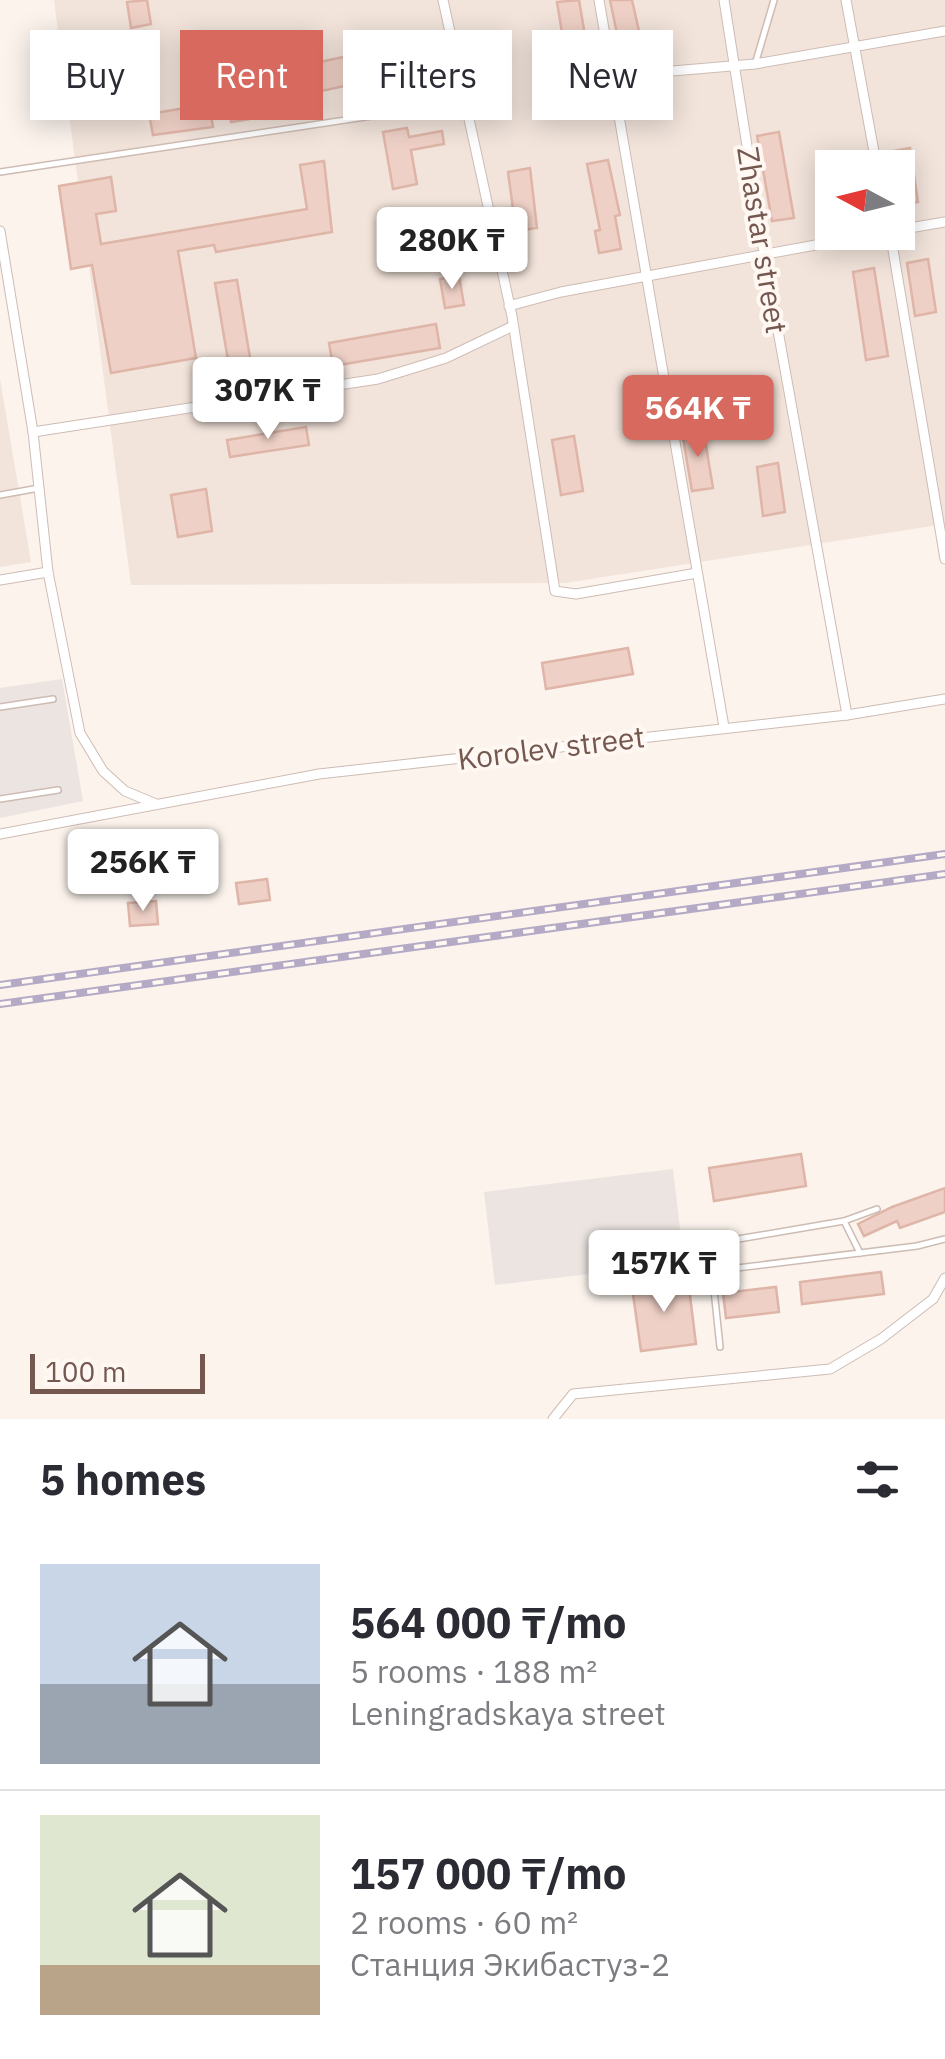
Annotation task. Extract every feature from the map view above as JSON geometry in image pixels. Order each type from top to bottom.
[{"type":"street","points":[[444,0],[450,30]]},
{"type":"street","points":[[599,0],[605,30]]},
{"type":"street","name":"Zhastar street","points":[[724,0],[847,715]]},
{"type":"street","points":[[846,0],[873,150]]},
{"type":"street","points":[[673,70],[756,64],[945,31]]},
{"type":"street","points":[[470,120],[510,306],[555,591],[576,594],[697,573]]},
{"type":"street","points":[[620,120],[724,727]]},
{"type":"street","points":[[915,227],[945,222]]},
{"type":"street","points":[[0,231],[33,432],[48,572],[80,733],[103,771],[125,791],[158,805]]},
{"type":"street","points":[[510,306],[561,292],[815,246]]},
{"type":"street","points":[[891,250],[945,559]]},
{"type":"street","points":[[33,432],[378,379],[446,358],[513,326]]},
{"type":"street","points":[[0,580],[48,572]]},
{"type":"street","name":"Korolev street","points":[[0,834],[319,774],[847,715],[945,699]]},
{"type":"street","points":[[553,1419],[573,1394],[830,1369],[882,1339],[933,1299],[945,1278]]},
{"type":"lane","points":[[756,64],[774,0]]},
{"type":"lane","points":[[0,172],[346,120]]},
{"type":"lane","points":[[0,494],[39,488]]},
{"type":"lane","points":[[0,707],[52,699]]},
{"type":"lane","points":[[0,800],[58,790]]},
{"type":"lane","points":[[720,1347],[712,1271],[702,1245],[844,1222],[877,1209]]},
{"type":"lane","points":[[844,1222],[860,1253]]},
{"type":"lane","points":[[712,1271],[945,1239]]},
{"type":"shaded area","points":[[54,0],[945,0],[945,524],[565,583],[131,585],[70,120],[160,120],[160,30],[58,30]]},
{"type":"shaded area","points":[[0,379],[31,562],[0,567]]},
{"type":"shaded area","points":[[62,679],[83,801],[0,818],[0,688]]},
{"type":"shaded area","points":[[673,1169],[684,1263],[495,1285],[484,1192]]},
{"type":"building","points":[[147,0],[151,24],[131,28],[127,2]]},
{"type":"building","points":[[579,0],[584,30],[562,30],[557,2]]},
{"type":"building","points":[[610,0],[632,0],[639,30],[616,30]]},
{"type":"building","points":[[343,57],[343,86],[323,91],[323,61]]},
{"type":"building","points":[[180,109],[180,120],[212,120],[213,127],[153,135],[150,120],[160,120],[160,112]]},
{"type":"building","points":[[407,128],[409,137],[442,131],[444,144],[411,150],[417,184],[393,189],[383,132]]},
{"type":"building","points":[[779,132],[794,218],[772,221],[757,136]]},
{"type":"building","points":[[608,160],[620,215],[615,216],[621,249],[599,253],[595,231],[600,230],[587,164]]},
{"type":"building","points":[[324,161],[332,232],[216,252],[214,245],[178,251],[196,358],[111,373],[92,265],[71,269],[59,186],[111,177],[116,211],[96,214],[101,244],[307,209],[300,165]]},
{"type":"building","points":[[530,168],[537,228],[516,231],[508,172]]},
{"type":"building","points":[[928,259],[936,312],[915,316],[907,263]]},
{"type":"building","points":[[874,268],[888,356],[866,360],[853,272]]},
{"type":"building","points":[[459,276],[464,305],[445,308],[440,279]]},
{"type":"building","points":[[237,280],[255,387],[233,390],[215,283]]},
{"type":"building","points":[[436,324],[440,348],[333,366],[329,343]]},
{"type":"building","points":[[306,427],[309,445],[230,457],[227,440]]},
{"type":"building","points":[[703,428],[713,488],[692,491],[682,432]]},
{"type":"building","points":[[574,436],[583,491],[561,495],[552,440]]},
{"type":"building","points":[[778,463],[785,512],[763,516],[757,467]]},
{"type":"building","points":[[206,489],[212,531],[178,537],[171,495]]},
{"type":"building","points":[[628,648],[633,674],[546,689],[542,663]]},
{"type":"building","points":[[267,879],[270,900],[239,904],[236,883]]},
{"type":"building","points":[[156,901],[158,924],[130,926],[128,903]]},
{"type":"building","points":[[801,1154],[806,1186],[714,1201],[709,1168]]},
{"type":"building","points":[[945,1188],[945,1212],[900,1228],[897,1221],[864,1236],[858,1224],[892,1207]]},
{"type":"building","points":[[881,1272],[884,1294],[802,1304],[800,1282]]},
{"type":"building","points":[[688,1280],[696,1344],[641,1351],[632,1287]]},
{"type":"building","points":[[776,1287],[779,1312],[726,1318],[723,1293]]},
{"type":"railway","points":[[0,985],[945,854]]},
{"type":"railway","points":[[0,1004],[945,874]]}]
